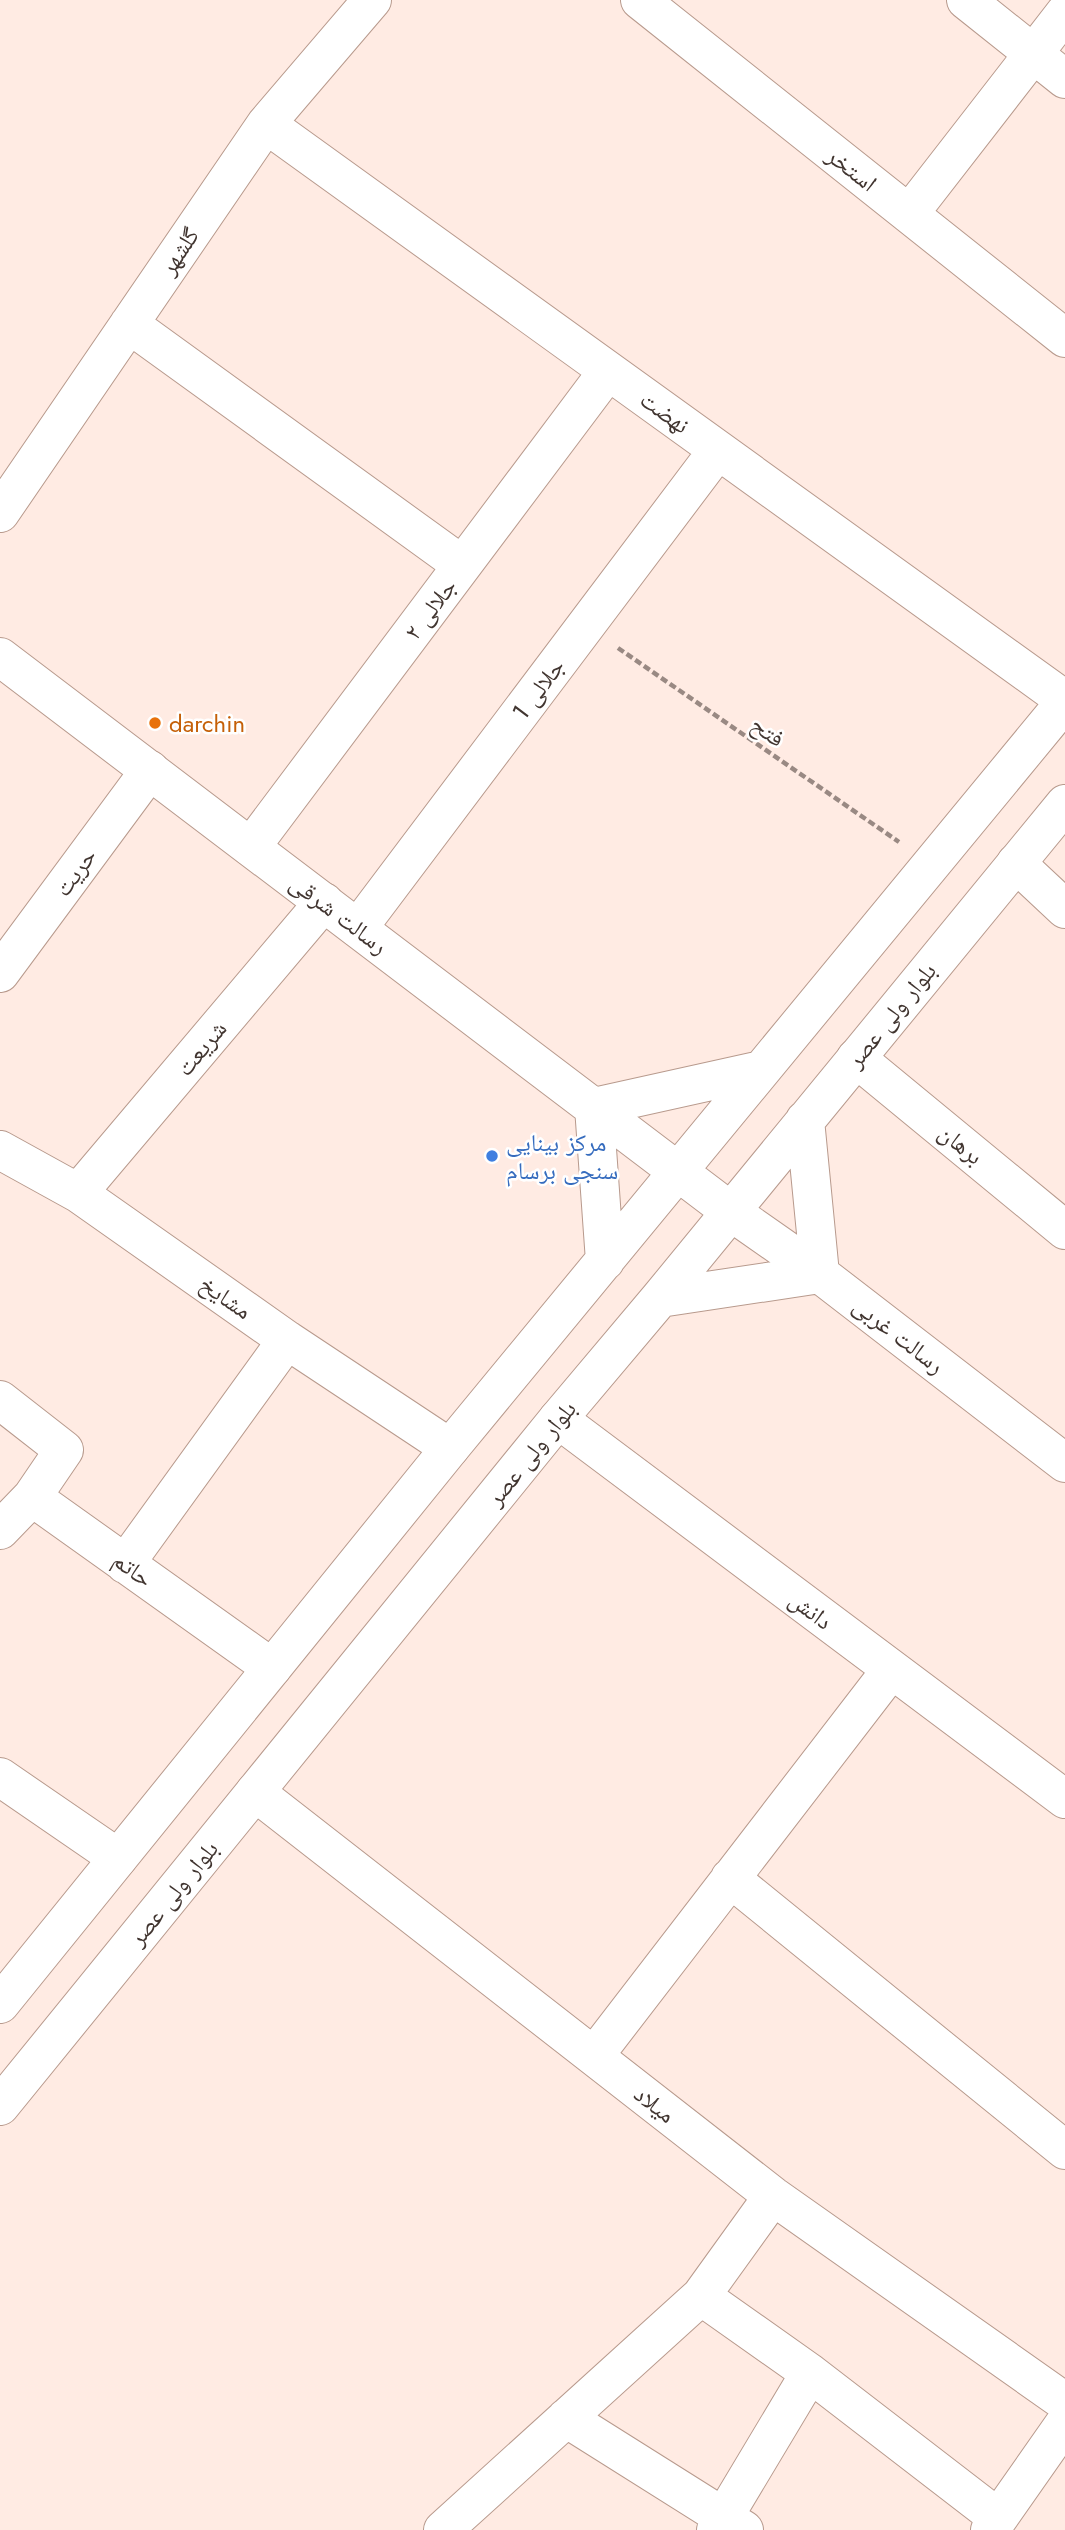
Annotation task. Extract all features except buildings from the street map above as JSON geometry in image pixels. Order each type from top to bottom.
[{"type":"street","name":"گلشهر","points":[[0,513],[266,124],[372,0]]},
{"type":"street","name":"استخر","points":[[640,0],[1065,338]]},
{"type":"street","points":[[966,0],[1065,79]]},
{"type":"street","points":[[909,214],[1065,13]]},
{"type":"street","name":"نهضت","points":[[266,124],[1065,701]]},
{"type":"street","points":[[129,324],[462,565]]},
{"type":"street","name":"جلالی ۲","points":[[251,847],[608,371]]},
{"type":"street","name":"جلالی 1","points":[[358,928],[718,450]]},
{"type":"street","name":"رسالت شرقی","points":[[0,657],[730,1211]]},
{"type":"street","points":[[0,2004],[450,1448],[1065,701]]},
{"type":"street","name":"حریت","points":[[0,973],[150,770]]},
{"type":"street","name":"بلوار ولی عصر","points":[[0,2106],[558,1419],[1065,804]]},
{"type":"street","points":[[1016,863],[1065,909]]},
{"type":"street","name":"شریعت","points":[[78,1193],[324,902]]},
{"type":"street","name":"برهان","points":[[856,1058],[1060,1216]]},
{"type":"street","points":[[604,1261],[594,1107],[761,1070]]},
{"type":"street","points":[[660,1298],[820,1274],[805,1120]]},
{"type":"street","name":"مشایخ","points":[[0,1150],[78,1193],[287,1340],[450,1448]]},
{"type":"street","name":"رسالت غربی","points":[[730,1211],[820,1274],[1065,1463]]},
{"type":"street","points":[[125,1564],[287,1340]]},
{"type":"street","points":[[0,1400],[64,1450],[32,1497],[0,1530]]},
{"type":"street","name":"دانش","points":[[558,1419],[1065,1799]]},
{"type":"street","name":"حاتم","points":[[32,1497],[272,1668]]},
{"type":"street","points":[[594,2056],[891,1670]]},
{"type":"street","points":[[0,1777],[118,1858]]},
{"type":"street","name":"میلاد","points":[[255,1792],[773,2196],[1065,2402]]},
{"type":"street","points":[[730,1878],[1065,2150]]},
{"type":"street","points":[[443,2530],[701,2296],[773,2196]]},
{"type":"street","points":[[701,2296],[810,2373],[993,2524],[1065,2423]]},
{"type":"street","points":[[566,2418],[727,2526],[810,2373]]},
{"type":"path","name":"فتح","points":[[585,626],[930,864]]},
{"type":"place","name":"darchin","points":[[155,723]]},
{"type":"place","name":"مرکز بینایی سنجی برسام","points":[[492,1156]]}]
